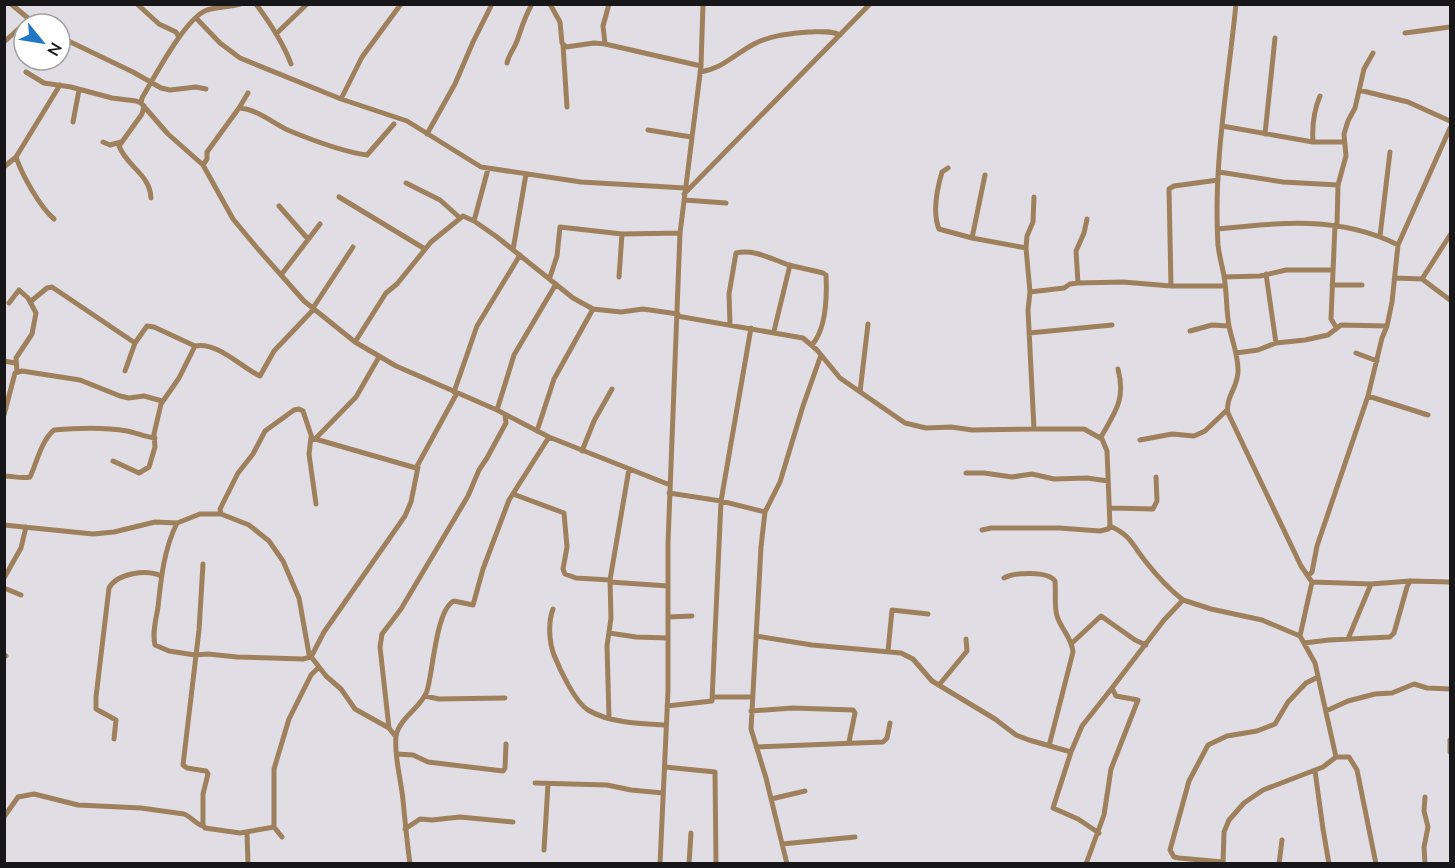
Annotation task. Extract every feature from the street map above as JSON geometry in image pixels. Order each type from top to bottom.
[{"type":"street","points":[[137,4],[159,24],[176,32],[179,37]]},
{"type":"street","points":[[151,198],[147,180],[128,163],[119,146],[121,141],[142,114],[141,102],[179,37],[196,18],[207,10],[240,4]]},
{"type":"street","points":[[256,4],[286,51],[291,64]]},
{"type":"street","points":[[276,34],[307,4]]},
{"type":"street","points":[[341,99],[362,57],[401,4]]},
{"type":"street","points":[[427,134],[455,84],[492,4]]},
{"type":"street","points":[[507,63],[509,54],[517,44],[523,18],[532,4]]},
{"type":"street","points":[[550,4],[560,22],[567,107]]},
{"type":"street","points":[[605,44],[603,26],[609,4]]},
{"type":"street","points":[[660,864],[665,767],[669,494],[680,233],[700,69],[703,4]]},
{"type":"street","points":[[684,197],[870,4]]},
{"type":"street","points":[[1236,4],[1218,180],[1220,254],[1238,376],[1228,400],[1227,410],[1279,521],[1312,582],[1300,636]]},
{"type":"street","points":[[196,18],[219,44],[240,58],[341,99],[407,121],[481,167],[581,182],[685,188]]},
{"type":"street","points":[[1405,33],[1450,27]]},
{"type":"street","points":[[563,45],[566,47],[594,43],[605,44],[700,69],[723,65],[753,44],[772,36],[818,32],[832,32],[840,35]]},
{"type":"street","points":[[1265,134],[1275,38]]},
{"type":"street","points":[[72,43],[152,81],[161,88],[206,89]]},
{"type":"street","points":[[1336,327],[1332,319],[1332,285],[1338,185],[1346,156],[1344,142],[1348,120],[1355,108],[1364,69],[1373,53]]},
{"type":"street","points":[[26,72],[40,82],[141,102],[168,134],[203,165],[233,219],[281,275],[313,309],[355,342],[379,357],[497,410],[549,437],[670,485]]},
{"type":"street","points":[[4,167],[16,157],[60,85]]},
{"type":"street","points":[[73,122],[80,90]]},
{"type":"street","points":[[1359,90],[1408,102],[1450,121]]},
{"type":"street","points":[[203,165],[207,159],[207,152],[248,93]]},
{"type":"street","points":[[1313,142],[1316,104],[1320,96]]},
{"type":"street","points":[[239,108],[258,114],[289,131],[354,153],[367,155],[394,124]]},
{"type":"street","points":[[1222,126],[1313,142],[1344,142]]},
{"type":"street","points":[[1308,576],[1312,572],[1317,546],[1368,396],[1387,326],[1398,245],[1450,128]]},
{"type":"street","points":[[648,130],[691,137]]},
{"type":"street","points":[[103,142],[110,145],[121,141]]},
{"type":"street","points":[[1380,236],[1390,152]]},
{"type":"street","points":[[16,157],[27,182],[48,214],[54,219]]},
{"type":"street","points":[[948,168],[942,172],[939,185],[936,208],[937,227],[942,231],[1026,248]]},
{"type":"street","points":[[474,221],[488,169]]},
{"type":"street","points":[[1219,172],[1283,182],[1338,185]]},
{"type":"street","points":[[513,250],[526,174]]},
{"type":"street","points":[[972,238],[985,175]]},
{"type":"street","points":[[1171,286],[1169,189],[1174,186],[1218,180]]},
{"type":"street","points":[[406,183],[440,200],[459,217]]},
{"type":"street","points":[[339,197],[425,249]]},
{"type":"street","points":[[684,197],[726,203]]},
{"type":"street","points":[[1034,197],[1033,222],[1027,236],[1026,248],[1030,292],[1028,310],[1034,429]]},
{"type":"street","points":[[279,206],[308,239]]},
{"type":"street","points":[[355,342],[386,293],[397,284],[425,249],[459,217],[463,216],[474,221],[550,278],[556,285],[593,309],[621,312],[643,309],[803,338],[812,345],[840,378],[911,426],[972,430],[1084,429],[1101,437],[1107,451],[1110,526]]},
{"type":"street","points":[[1078,283],[1076,251],[1084,233],[1086,219]]},
{"type":"street","points":[[1218,229],[1295,222],[1336,225],[1380,236],[1398,245]]},
{"type":"street","points":[[281,275],[320,224]]},
{"type":"street","points":[[550,278],[557,256],[560,227],[622,234],[680,233]]},
{"type":"street","points":[[619,277],[622,234]]},
{"type":"street","points":[[1422,279],[1450,235]]},
{"type":"street","points":[[125,371],[135,343],[147,326],[195,346],[202,345],[225,354],[261,376],[274,351],[313,309],[354,247]]},
{"type":"street","points":[[730,324],[729,294],[736,253],[758,254],[826,275],[820,332],[812,345]]},
{"type":"street","points":[[311,657],[324,632],[405,516],[411,502],[418,467],[455,393],[477,326],[520,255]]},
{"type":"street","points":[[774,331],[790,265]]},
{"type":"street","points":[[1224,277],[1286,270],[1333,270]]},
{"type":"street","points":[[1266,274],[1276,343]]},
{"type":"street","points":[[1395,278],[1422,279],[1450,297]]},
{"type":"street","points":[[1030,292],[1064,288],[1078,283],[1123,282],[1171,286],[1225,286]]},
{"type":"street","points":[[497,410],[514,355],[556,285]]},
{"type":"street","points":[[1332,285],[1362,285]]},
{"type":"street","points":[[30,302],[47,288],[52,287],[135,343]]},
{"type":"street","points":[[4,415],[17,372],[16,358],[32,334],[36,318],[30,302],[19,290],[9,303]]},
{"type":"street","points":[[537,431],[554,379],[593,309]]},
{"type":"street","points":[[860,392],[868,324]]},
{"type":"street","points":[[1190,331],[1212,325],[1229,326]]},
{"type":"street","points":[[1236,353],[1258,350],[1276,343],[1328,335],[1341,325],[1387,326]]},
{"type":"street","points":[[1029,333],[1112,326]]},
{"type":"street","points":[[666,706],[712,701],[713,697],[721,501],[751,328]]},
{"type":"street","points":[[113,461],[139,473],[151,464],[154,434],[162,402],[179,378],[195,346]]},
{"type":"street","points":[[1356,353],[1377,361]]},
{"type":"street","points":[[787,864],[751,729],[761,547],[765,512],[780,482],[821,355]]},
{"type":"street","points":[[316,504],[309,454],[313,438],[356,397],[379,357]]},
{"type":"street","points":[[4,361],[15,363]]},
{"type":"street","points":[[1101,437],[1121,398],[1118,369]]},
{"type":"street","points":[[17,372],[35,372],[80,380],[120,396],[136,398],[144,396],[162,402]]},
{"type":"street","points":[[582,451],[590,429],[612,389]]},
{"type":"street","points":[[1368,396],[1428,415]]},
{"type":"street","points":[[221,514],[221,508],[238,473],[271,426],[299,409],[304,414],[313,438]]},
{"type":"street","points":[[1140,440],[1172,434],[1194,436],[1206,431],[1227,410]]},
{"type":"street","points":[[505,415],[506,423]]},
{"type":"street","points":[[388,728],[380,647],[382,634],[401,609],[468,496],[479,470],[506,423],[513,419]]},
{"type":"street","points":[[4,476],[30,477],[48,435],[54,430],[127,431],[144,438],[155,438]]},
{"type":"street","points":[[410,864],[396,737],[399,729],[425,696],[435,641],[445,610],[450,602],[454,601],[473,605],[483,569],[513,494],[549,437]]},
{"type":"street","points":[[313,438],[409,467],[418,467]]},
{"type":"street","points":[[609,718],[607,646],[610,581],[629,468]]},
{"type":"street","points":[[966,474],[984,473],[1012,477],[1032,474],[1054,479],[1087,478],[1108,481]]},
{"type":"street","points":[[1111,508],[1153,509],[1157,501],[1156,477]]},
{"type":"street","points":[[513,494],[564,513],[567,547],[565,574],[576,578],[668,586]]},
{"type":"street","points":[[669,494],[721,501],[765,512]]},
{"type":"street","points":[[4,525],[93,534],[114,532],[155,522],[177,523],[200,514],[221,514],[249,525],[269,541],[279,555],[299,598],[307,648],[311,657],[341,689],[355,709],[388,728],[396,737]]},
{"type":"street","points":[[177,523],[165,557],[153,635],[155,645],[169,651],[195,655],[286,660],[311,657]]},
{"type":"street","points":[[982,530],[1059,528],[1100,531],[1110,526],[1124,532],[1148,565],[1169,589],[1183,600],[1211,609],[1262,620],[1300,636],[1314,663],[1336,757]]},
{"type":"street","points":[[4,578],[8,567],[21,548],[26,527]]},
{"type":"street","points":[[203,564],[199,630],[182,760],[187,768],[206,771],[208,774],[203,794],[203,826]]},
{"type":"street","points":[[114,739],[116,720],[96,709],[109,588],[122,577],[142,572],[153,572],[162,576]]},
{"type":"street","points":[[1004,578],[1014,573],[1053,578],[1055,581],[1057,616],[1071,643],[1073,652],[1049,746]]},
{"type":"street","points":[[1312,582],[1371,584],[1450,582]]},
{"type":"street","points":[[1304,643],[1384,638],[1393,634],[1407,583]]},
{"type":"street","points":[[1348,639],[1371,584]]},
{"type":"street","points":[[4,588],[21,595]]},
{"type":"street","points":[[1099,833],[1078,819],[1053,808],[1071,752],[1082,726],[1164,620],[1183,600]]},
{"type":"street","points":[[553,609],[550,616],[550,629],[554,656],[581,705],[609,718],[666,725]]},
{"type":"street","points":[[888,651],[892,610],[928,614]]},
{"type":"street","points":[[668,617],[692,616]]},
{"type":"street","points":[[1071,643],[1101,616],[1146,645]]},
{"type":"street","points":[[609,633],[668,638]]},
{"type":"street","points":[[756,636],[812,645],[901,653],[913,659],[932,681],[995,719],[1016,735],[1071,752]]},
{"type":"street","points":[[939,685],[967,651],[966,639]]},
{"type":"street","points":[[282,837],[274,827],[273,783],[279,752],[289,719],[311,675],[320,667]]},
{"type":"street","points":[[1318,677],[1306,683],[1288,702],[1275,724],[1257,731],[1227,736],[1211,743],[1204,750],[1190,781],[1170,850],[1174,857],[1223,863],[1224,832],[1229,820],[1244,803],[1263,790],[1315,771],[1336,757],[1349,757],[1357,770],[1376,864]]},
{"type":"street","points":[[1326,711],[1348,701],[1399,691],[1414,684],[1427,688],[1450,688]]},
{"type":"street","points":[[1086,864],[1104,815],[1111,769],[1138,700],[1116,696],[1112,688]]},
{"type":"street","points":[[425,696],[439,699],[506,698]]},
{"type":"street","points":[[713,697],[752,697]]},
{"type":"street","points":[[751,711],[793,708],[853,710],[855,712],[849,742]]},
{"type":"street","points":[[756,747],[883,742],[887,738],[890,723]]},
{"type":"street","points":[[1450,740],[1450,752]]},
{"type":"street","points":[[397,754],[413,755],[428,762],[502,771],[505,768],[506,744]]},
{"type":"street","points":[[665,767],[716,772],[716,864]]},
{"type":"street","points":[[1315,771],[1329,864]]},
{"type":"street","points":[[535,783],[607,785],[663,793]]},
{"type":"street","points":[[544,850],[548,784]]},
{"type":"street","points":[[771,799],[805,791]]},
{"type":"street","points":[[4,817],[18,797],[34,794],[78,805],[141,807],[184,814],[197,824],[216,831],[247,833],[274,827]]},
{"type":"street","points":[[1425,797],[1424,811],[1428,827],[1424,847],[1425,864]]},
{"type":"street","points":[[405,829],[420,819],[460,817],[513,822]]},
{"type":"street","points":[[247,833],[248,864]]},
{"type":"street","points":[[689,864],[691,833]]},
{"type":"street","points":[[782,844],[855,837]]},
{"type":"street","points":[[1279,864],[1282,840]]}]
